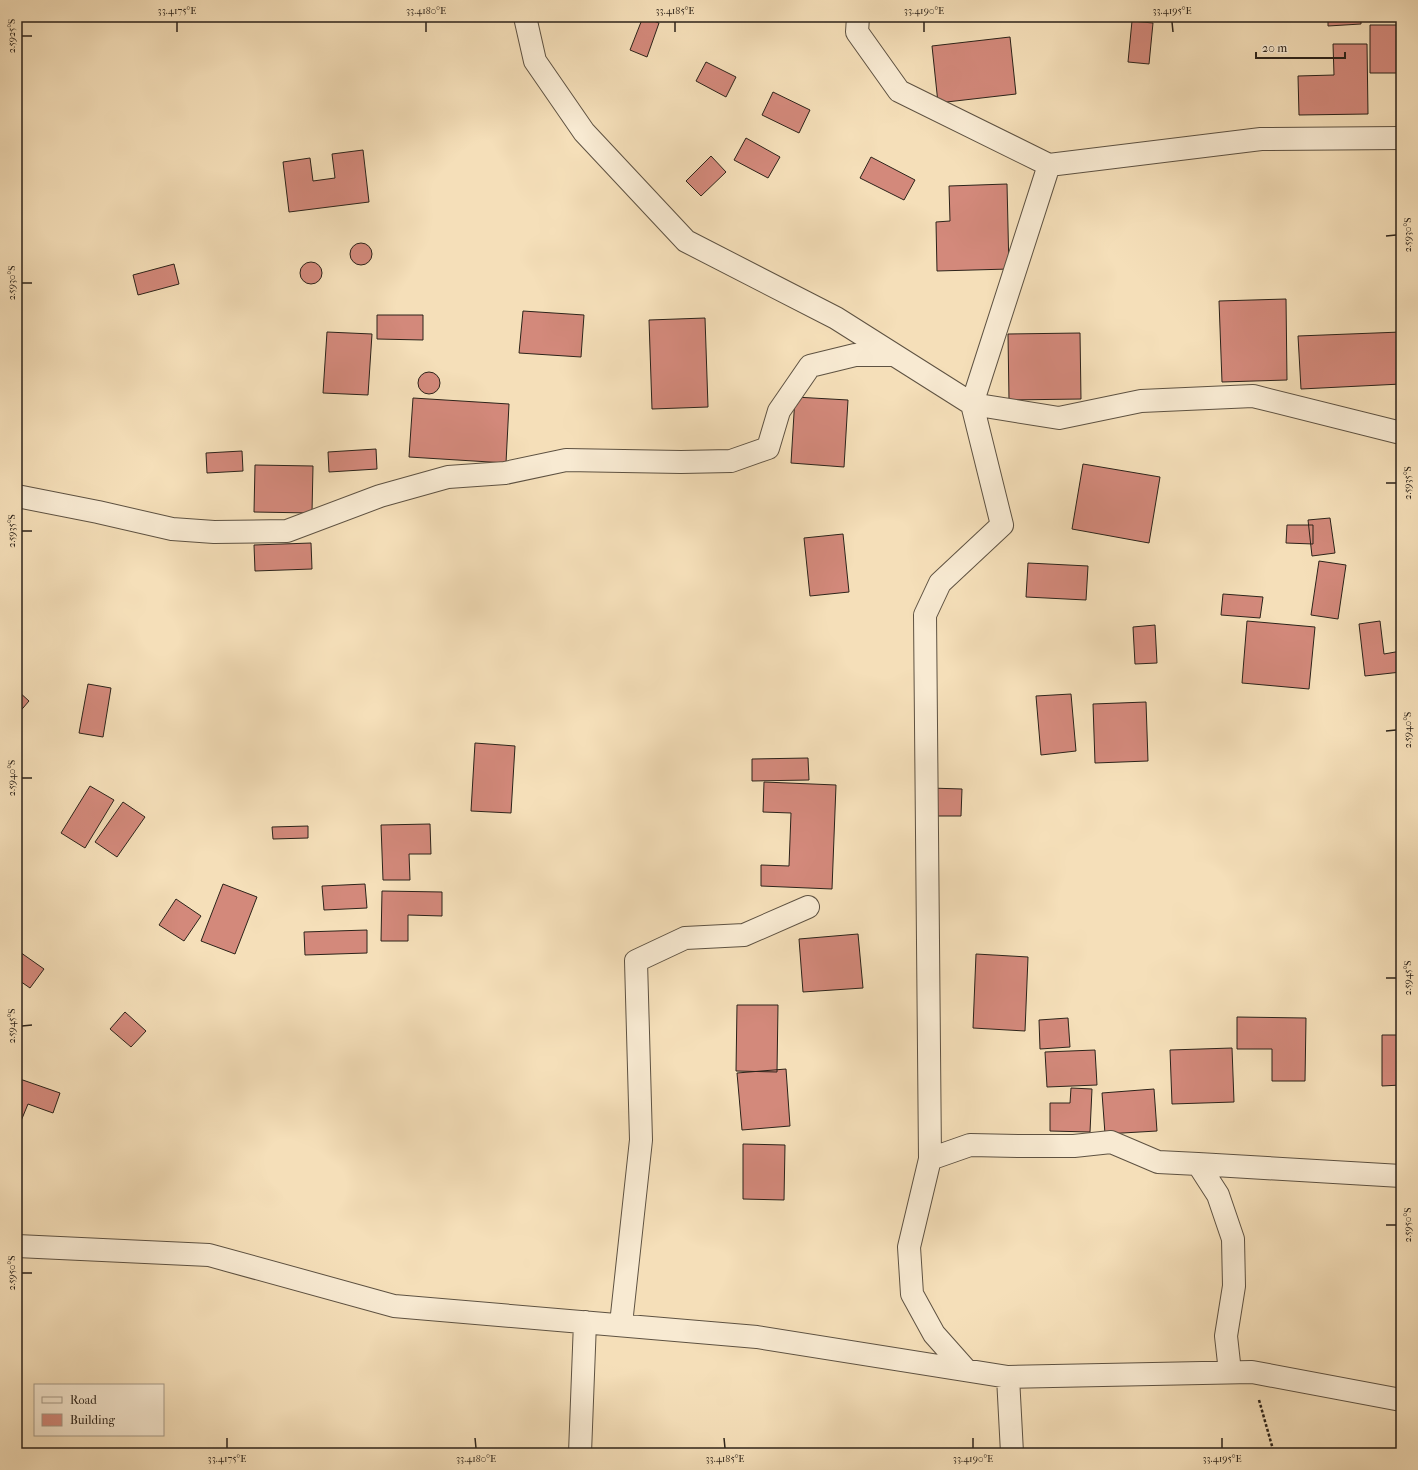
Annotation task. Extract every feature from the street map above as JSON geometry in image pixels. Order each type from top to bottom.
[{"type":"street","points":[[525,17],[535,61],[584,132],[686,242],[836,318],[972,404],[1059,418],[1141,401],[1253,396],[1401,433]]},
{"type":"street","points":[[858,17],[857,32],[899,91],[1048,166],[1261,139],[1401,138]]},
{"type":"street","points":[[966,1370],[934,1334],[912,1294],[909,1247],[930,1159],[925,615],[940,583],[1002,525],[972,404],[1048,166]]},
{"type":"street","points":[[17,496],[98,512],[172,529],[214,532],[287,531],[380,496],[448,477],[505,473],[566,460],[681,462],[731,461],[768,448],[779,411],[810,366],[855,355],[894,355]]},
{"type":"street","points":[[621,1324],[641,1140],[636,961],[685,938],[744,935],[808,907]]},
{"type":"street","points":[[930,1159],[970,1144],[1074,1146],[1111,1142],[1158,1162],[1401,1176]]},
{"type":"street","points":[[1198,1164],[1218,1195],[1233,1239],[1234,1286],[1226,1336],[1230,1372]]},
{"type":"street","points":[[17,1246],[209,1255],[394,1306],[756,1336],[1008,1377],[1252,1372],[1401,1400]]},
{"type":"street","points":[[580,1453],[585,1322]]},
{"type":"street","points":[[1008,1377],[1012,1453]]},
{"type":"path","points":[[1252,1372],[1274,1453]]},
{"type":"building","points":[[643,17],[659,23],[647,57],[630,50]]},
{"type":"building","points":[[1328,17],[1361,17],[1361,24],[1328,26]]},
{"type":"building","points":[[1132,21],[1153,23],[1149,64],[1128,62]]},
{"type":"building","points":[[1370,25],[1401,25],[1401,73],[1370,73]]},
{"type":"building","points":[[1010,37],[1016,94],[938,103],[932,46]]},
{"type":"building","points":[[1333,44],[1367,44],[1368,114],[1299,115],[1298,76],[1334,75]]},
{"type":"building","points":[[706,62],[736,77],[726,97],[696,81]]},
{"type":"building","points":[[773,92],[810,110],[799,133],[762,115]]},
{"type":"building","points":[[746,138],[780,157],[768,178],[734,160]]},
{"type":"building","points":[[363,150],[369,202],[289,212],[283,162],[310,158],[313,181],[335,178],[332,154]]},
{"type":"building","points":[[711,156],[726,172],[701,196],[686,181]]},
{"type":"building","points":[[871,157],[915,180],[904,200],[860,178]]},
{"type":"building","points":[[1007,184],[1009,269],[937,271],[936,222],[950,221],[949,186]]},
{"type":"building","points":[[361,243],[365,244],[371,250],[371,258],[365,264],[361,265],[357,264],[351,258],[350,254],[351,250],[357,244]]},
{"type":"building","points":[[311,262],[319,265],[322,273],[319,281],[311,284],[303,281],[300,273],[303,265]]},
{"type":"building","points":[[174,264],[179,284],[138,295],[133,275]]},
{"type":"building","points":[[1286,299],[1287,380],[1222,382],[1219,301]]},
{"type":"building","points":[[523,311],[584,315],[581,357],[519,353]]},
{"type":"building","points":[[377,315],[423,315],[423,340],[377,339]]},
{"type":"building","points":[[705,318],[708,407],[652,409],[649,320]]},
{"type":"building","points":[[327,332],[372,334],[368,395],[323,393]]},
{"type":"building","points":[[1401,332],[1401,384],[1301,389],[1298,336]]},
{"type":"building","points":[[1080,333],[1081,399],[1009,400],[1008,334]]},
{"type":"building","points":[[425,372],[433,372],[440,379],[440,387],[433,394],[425,394],[418,387],[418,379]]},
{"type":"building","points":[[795,397],[848,400],[844,467],[791,463]]},
{"type":"building","points":[[413,398],[509,404],[506,463],[409,457]]},
{"type":"building","points":[[376,449],[377,469],[329,472],[328,452]]},
{"type":"building","points":[[242,451],[243,471],[207,473],[206,453]]},
{"type":"building","points":[[1083,464],[1160,477],[1149,543],[1072,529]]},
{"type":"building","points":[[255,465],[313,466],[312,513],[254,512]]},
{"type":"building","points":[[1330,518],[1335,553],[1312,556],[1308,520]]},
{"type":"building","points":[[1287,525],[1313,525],[1313,544],[1286,543]]},
{"type":"building","points":[[843,534],[849,592],[810,596],[804,538]]},
{"type":"building","points":[[1401,540],[1401,564],[1397,541]]},
{"type":"building","points":[[311,543],[312,569],[255,571],[254,545]]},
{"type":"building","points":[[1319,561],[1346,565],[1338,619],[1311,615]]},
{"type":"building","points":[[1028,563],[1088,566],[1086,600],[1026,597]]},
{"type":"building","points":[[1223,594],[1263,597],[1260,618],[1221,615]]},
{"type":"building","points":[[1247,621],[1315,627],[1309,689],[1242,683]]},
{"type":"building","points":[[1380,621],[1384,654],[1401,651],[1401,672],[1365,676],[1359,624]]},
{"type":"building","points":[[1155,625],[1157,663],[1135,664],[1133,627]]},
{"type":"building","points":[[88,684],[111,688],[103,737],[79,733]]},
{"type":"building","points":[[18,691],[29,701],[17,715],[17,692]]},
{"type":"building","points":[[1071,694],[1076,751],[1041,755],[1036,696]]},
{"type":"building","points":[[1146,702],[1148,761],[1095,763],[1093,704]]},
{"type":"building","points":[[475,743],[515,746],[511,813],[471,811]]},
{"type":"building","points":[[808,758],[809,780],[752,781],[752,759]]},
{"type":"building","points":[[764,782],[836,785],[832,889],[761,886],[761,865],[789,866],[791,813],[763,812]]},
{"type":"building","points":[[90,786],[114,800],[85,848],[61,833]]},
{"type":"building","points":[[930,788],[962,789],[961,816],[930,816]]},
{"type":"building","points":[[123,802],[145,817],[117,857],[95,842]]},
{"type":"building","points":[[430,824],[431,854],[409,854],[410,880],[383,880],[381,825]]},
{"type":"building","points":[[308,826],[308,838],[273,839],[272,827]]},
{"type":"building","points":[[223,884],[257,897],[235,954],[201,941]]},
{"type":"building","points":[[365,884],[367,908],[324,910],[322,886]]},
{"type":"building","points":[[382,891],[442,892],[442,916],[408,915],[408,941],[381,941]]},
{"type":"building","points":[[176,899],[201,916],[184,941],[159,925]]},
{"type":"building","points":[[367,930],[367,953],[305,955],[304,932]]},
{"type":"building","points":[[858,934],[863,988],[803,992],[799,939]]},
{"type":"building","points":[[17,950],[44,969],[30,988],[17,979]]},
{"type":"building","points":[[976,954],[1028,957],[1025,1031],[973,1028]]},
{"type":"building","points":[[737,1005],[778,1005],[777,1072],[736,1071]]},
{"type":"building","points":[[125,1012],[146,1031],[131,1047],[110,1029]]},
{"type":"building","points":[[1237,1017],[1306,1018],[1305,1081],[1272,1081],[1272,1049],[1237,1049]]},
{"type":"building","points":[[1068,1018],[1070,1047],[1040,1049],[1039,1020]]},
{"type":"building","points":[[1382,1035],[1401,1035],[1401,1085],[1382,1086]]},
{"type":"building","points":[[1232,1048],[1234,1102],[1172,1104],[1170,1050]]},
{"type":"building","points":[[1095,1050],[1097,1085],[1047,1087],[1045,1052]]},
{"type":"building","points":[[786,1069],[790,1126],[742,1130],[737,1073]]},
{"type":"building","points":[[17,1078],[60,1093],[53,1113],[28,1104],[21,1121],[17,1119]]},
{"type":"building","points":[[1071,1088],[1092,1089],[1090,1132],[1050,1131],[1050,1103],[1070,1103]]},
{"type":"building","points":[[1154,1089],[1157,1131],[1105,1134],[1102,1093]]},
{"type":"building","points":[[743,1144],[785,1145],[784,1200],[743,1199]]}]
